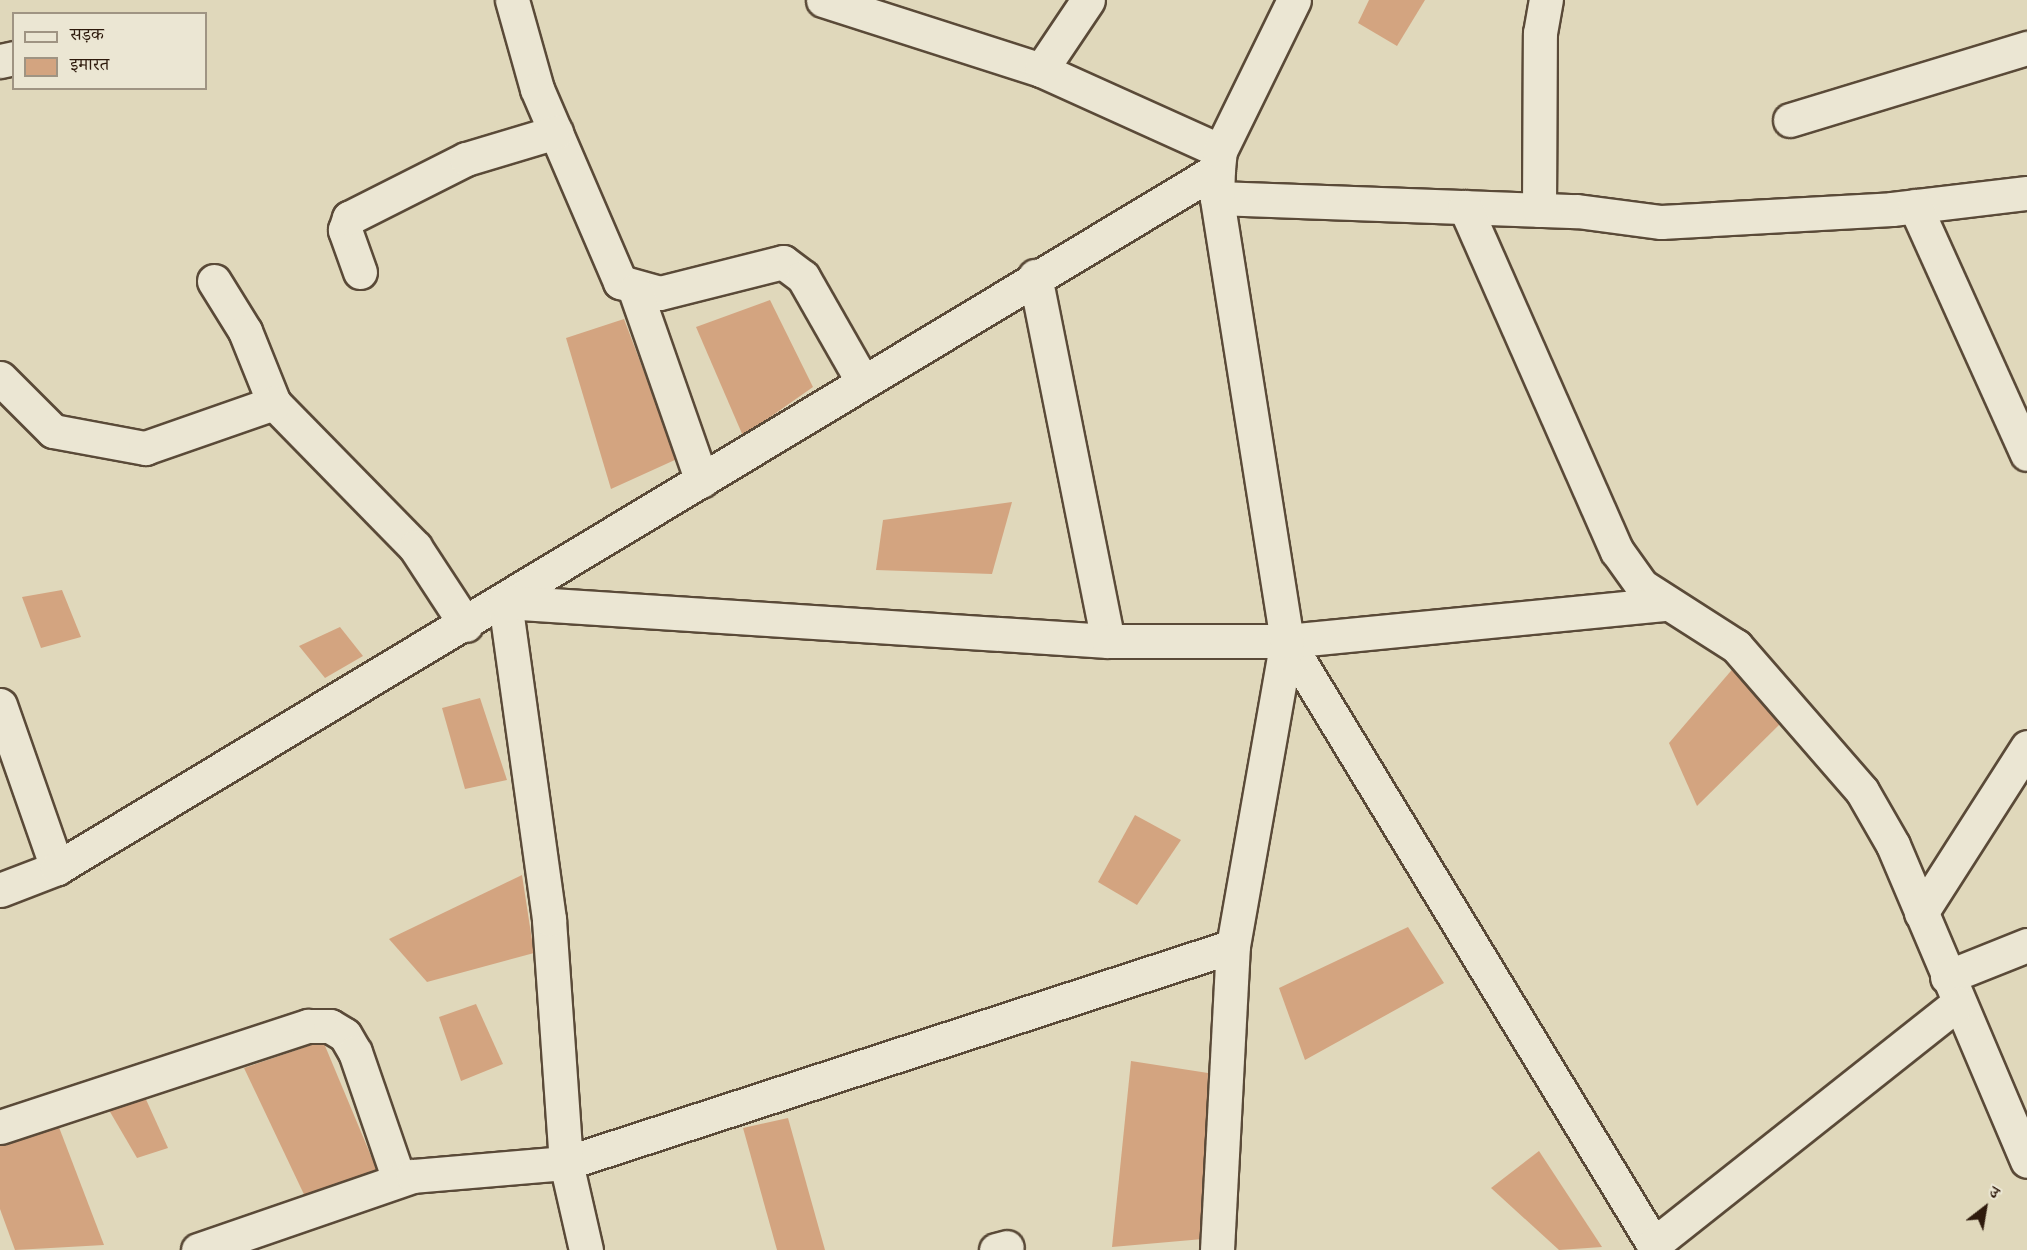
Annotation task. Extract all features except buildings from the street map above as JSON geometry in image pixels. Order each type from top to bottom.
[{"type":"street","points":[[512,0],[537,89],[613,270],[635,290],[702,481]]},
{"type":"street","points":[[823,0],[1041,70],[1218,173],[1465,207],[1539,210],[1661,222],[1915,206],[2027,193]]},
{"type":"street","points":[[1041,70],[1088,0]]},
{"type":"street","points":[[1217,1250],[1233,946],[1287,641],[1218,173],[1294,0]]},
{"type":"street","points":[[1539,210],[1540,33],[1546,0]]},
{"type":"street","points":[[1790,120],[2027,48]]},
{"type":"street","points":[[360,272],[345,230],[349,218],[466,159],[556,132]]},
{"type":"street","points":[[0,890],[57,868],[506,602],[1035,276],[1218,173]]},
{"type":"street","points":[[1915,206],[2027,454]]},
{"type":"street","points":[[1465,207],[1617,551],[1642,586],[1666,604],[1736,646],[1809,724],[1862,791],[1893,844],[1952,990],[2027,1161]]},
{"type":"street","points":[[635,290],[677,290],[783,262],[803,277],[863,382]]},
{"type":"street","points":[[1035,276],[1108,641]]},
{"type":"street","points":[[214,281],[244,331],[274,403],[416,547],[466,625]]},
{"type":"street","points":[[0,378],[53,431],[145,448],[274,403]]},
{"type":"street","points":[[506,602],[1108,641],[1287,641],[1666,604]]},
{"type":"street","points":[[506,602],[549,919],[566,1163],[586,1250]]},
{"type":"street","points":[[1287,641],[1655,1247],[1952,990],[2027,945]]},
{"type":"street","points":[[0,705],[57,868]]},
{"type":"street","points":[[1921,913],[2027,747]]},
{"type":"street","points":[[198,1250],[399,1180],[566,1163],[1233,946]]},
{"type":"street","points":[[0,1127],[308,1026],[330,1026],[345,1035],[354,1052],[399,1180]]}]
